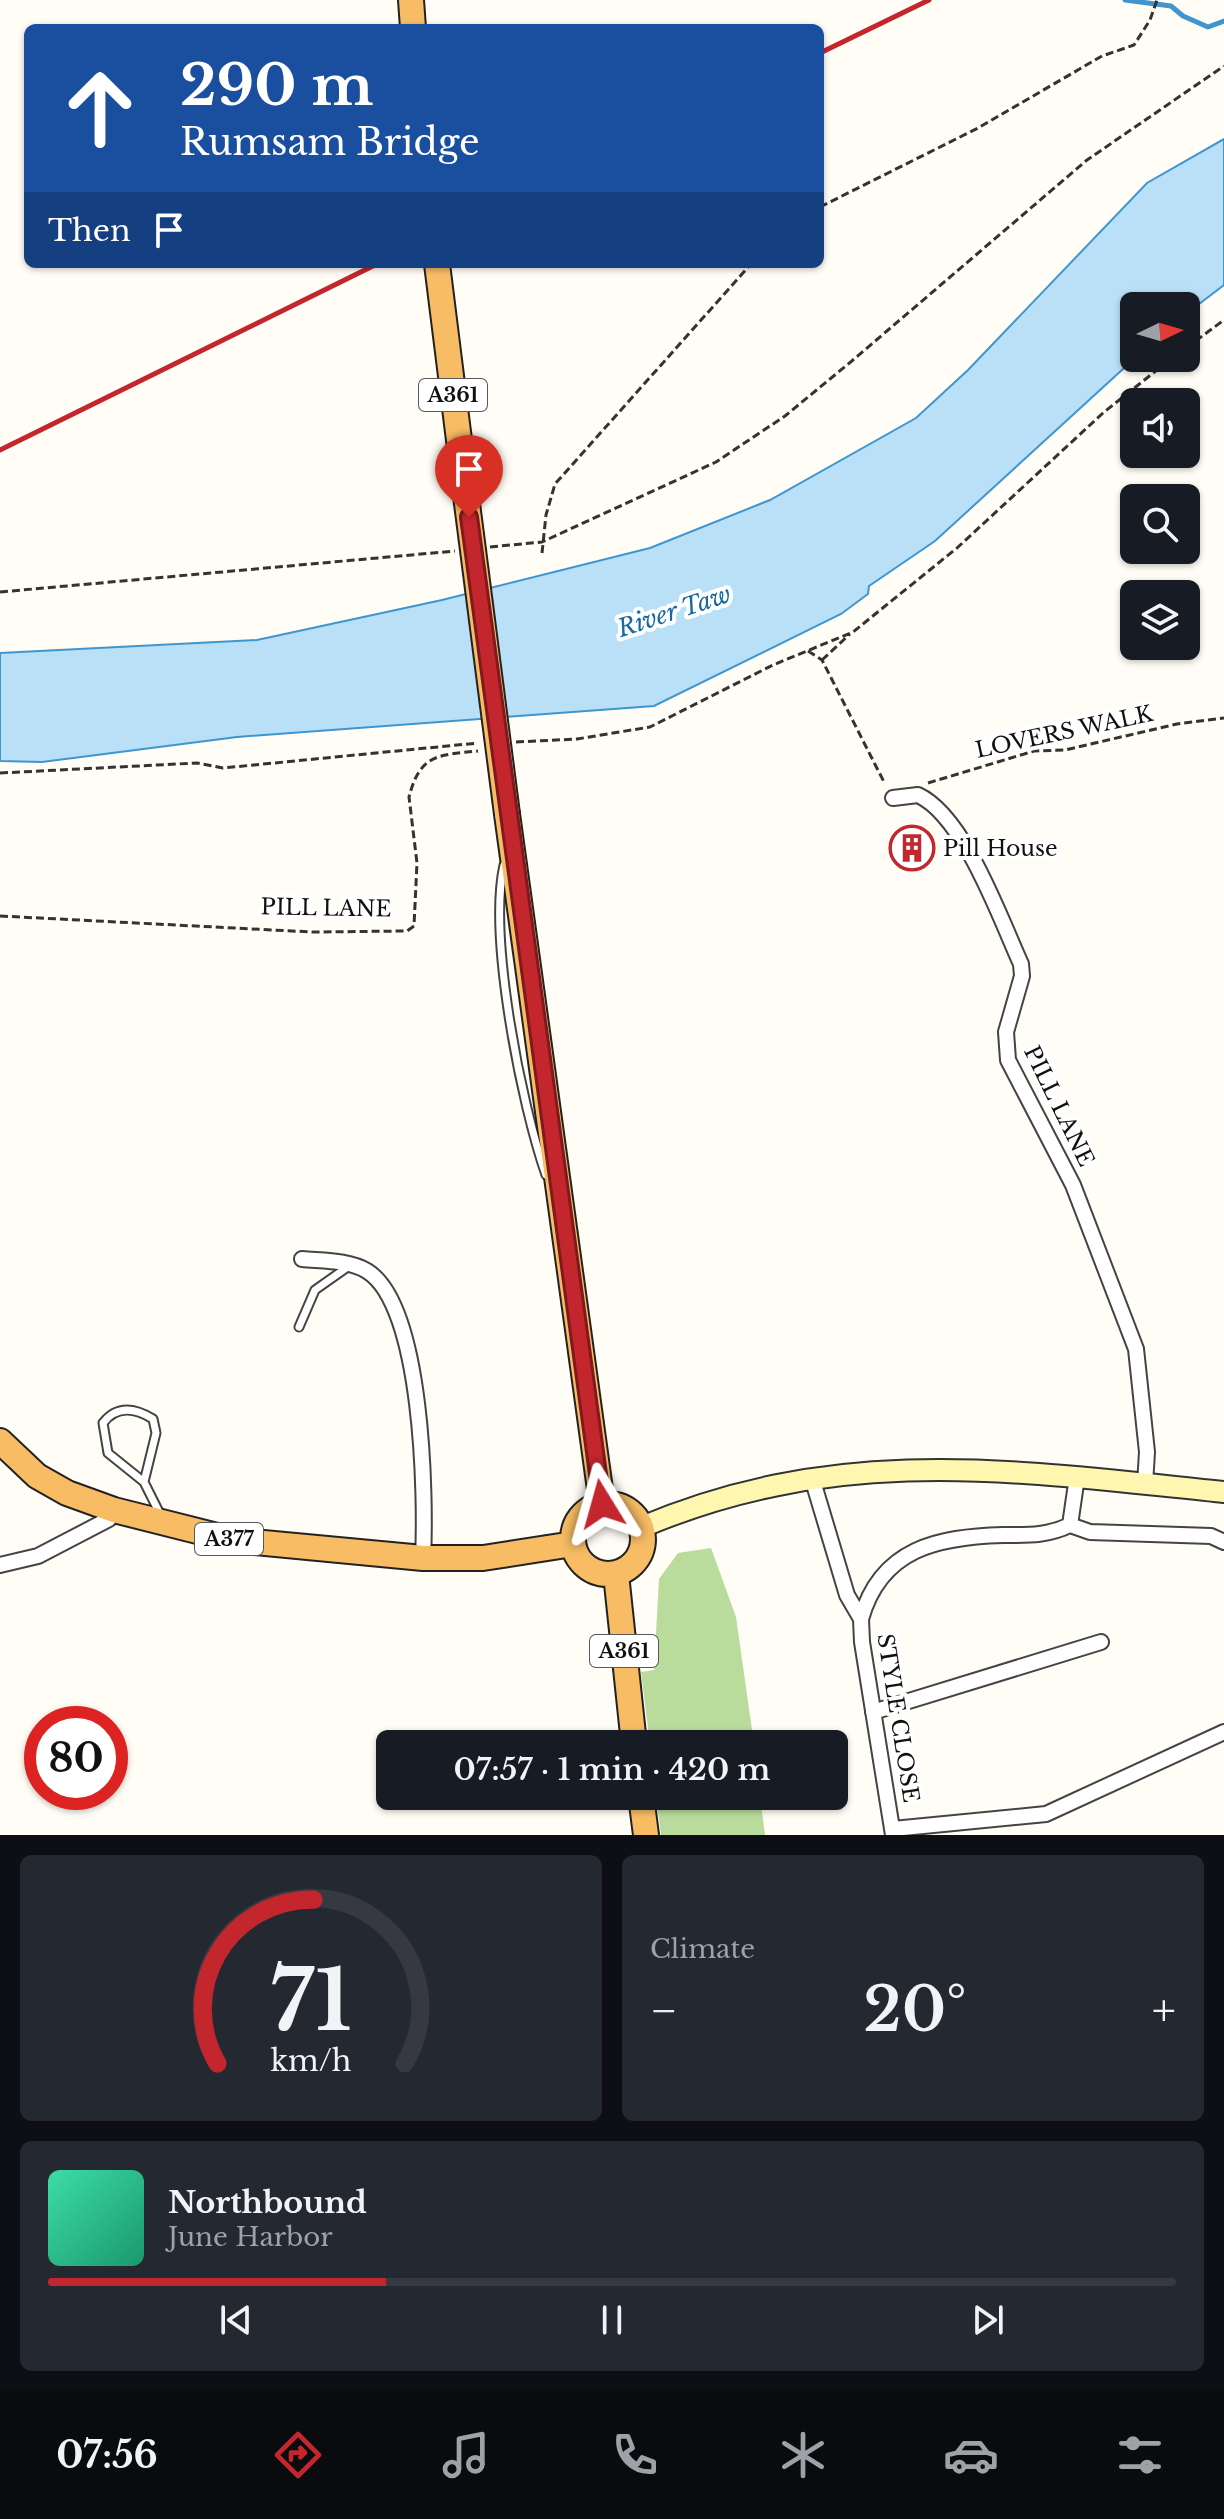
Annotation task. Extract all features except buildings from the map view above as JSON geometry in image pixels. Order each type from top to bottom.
[{"type":"highway","points":[[411,0],[413,24]]},
{"type":"highway","name":"A361","points":[[437,268],[508,826],[602,1504]]},
{"type":"highway","name":"A377","points":[[0,1441],[37,1476],[67,1493],[114,1510],[233,1540],[423,1558],[483,1558],[573,1544]]},
{"type":"highway","points":[[602,1504],[630,1511],[642,1527],[642,1551],[636,1562],[616,1574],[604,1575],[583,1565],[573,1544],[573,1533],[583,1514],[602,1504]]},
{"type":"highway","name":"A361","points":[[616,1574],[633,1730]]},
{"type":"highway","points":[[643,1810],[646,1835]]},
{"type":"main road","points":[[642,1527],[705,1502],[812,1478],[923,1468],[1021,1470],[1224,1492]]},
{"type":"street","points":[[893,798],[918,795]]},
{"type":"street","name":"PILL LANE","points":[[918,795],[940,812],[962,844],[1021,964],[1022,976],[1006,1032],[1008,1060],[1073,1185],[1136,1349],[1147,1452],[1145,1484]]},
{"type":"street","points":[[302,1259],[351,1264],[368,1271],[386,1287],[397,1307],[418,1410],[426,1512],[423,1558]]},
{"type":"street","points":[[1070,1525],[1077,1477]]},
{"type":"street","name":"STYLE CLOSE","points":[[812,1478],[847,1595],[861,1619],[893,1832]]},
{"type":"street","points":[[0,1565],[38,1556],[109,1519],[114,1510]]},
{"type":"street","points":[[861,1619],[871,1592],[888,1568],[925,1546],[952,1539],[1044,1535],[1070,1525],[1090,1532],[1211,1536],[1224,1542]]},
{"type":"street","points":[[873,1712],[1101,1642]]},
{"type":"street","points":[[893,1832],[1046,1814],[1224,1732]]},
{"type":"lane","points":[[299,1327],[315,1290],[351,1264]]},
{"type":"lane","points":[[144,1482],[156,1433],[153,1419],[128,1409],[113,1412],[103,1423],[108,1453],[144,1482],[165,1524]]},
{"type":"path","points":[[824,205],[978,128],[1102,56],[1134,45],[1157,1]]},
{"type":"path","points":[[481,548],[542,542],[716,462],[785,416],[1087,160],[1224,66]]},
{"type":"path","points":[[542,553],[555,484],[747,268]]},
{"type":"path","points":[[1200,338],[1224,320]]},
{"type":"path","points":[[822,660],[957,548],[1103,413],[1154,372]]},
{"type":"path","points":[[0,592],[466,550]]},
{"type":"path","points":[[512,743],[577,739],[650,727],[853,632]]},
{"type":"path","points":[[808,651],[822,660],[893,798]]},
{"type":"path","name":"LOVERS WALK","points":[[918,795],[928,782],[982,763],[1034,751],[1065,750],[1177,724],[1224,718]]},
{"type":"path","points":[[0,773],[197,763],[223,768],[489,744]]},
{"type":"path","name":"PILL LANE","points":[[0,916],[297,931],[407,931],[414,926],[416,899],[409,797],[412,785],[419,768],[430,758],[481,750]]},
{"type":"green space","points":[[711,1548],[736,1617],[752,1730],[648,1730],[641,1672],[654,1670],[659,1579],[678,1553]]},
{"type":"green space","points":[[658,1810],[762,1810],[765,1835],[661,1835]]},
{"type":"water","name":"River Taw","points":[[1224,139],[1224,285],[1200,303],[1200,292],[1120,292],[1120,372],[935,541],[869,586],[868,594],[841,614],[654,706],[237,737],[42,762],[0,761],[0,653],[257,640],[442,600],[650,548],[770,500],[916,418],[968,370],[1147,183]]},
{"type":"waterway","points":[[1125,0],[1171,6],[1183,16],[1208,27],[1224,21]]},
{"type":"railway","points":[[824,51],[929,0]]},
{"type":"railway","points":[[0,450],[369,268]]},
{"type":"place","name":"Pill House","points":[[912,848]]},
{"type":"route","points":[[469,517],[560,1214],[602,1504]]}]
